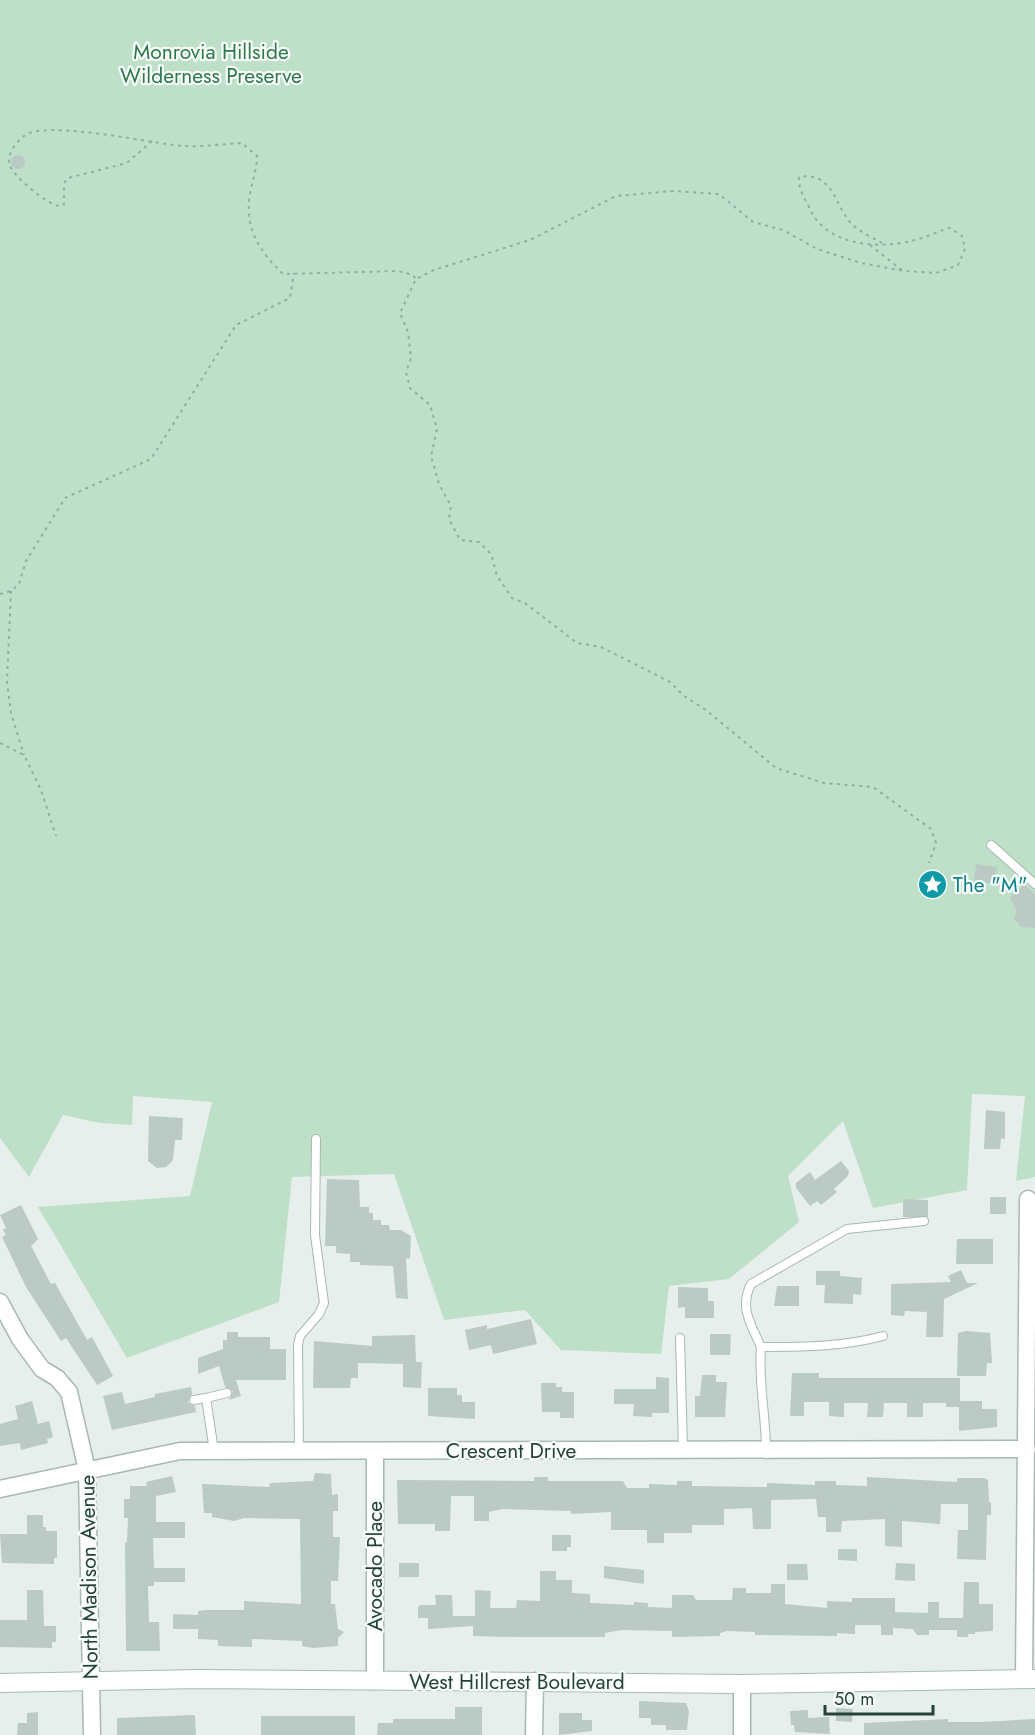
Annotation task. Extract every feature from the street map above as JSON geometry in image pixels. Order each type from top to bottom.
[{"type":"street","points":[[1028,1199],[1027,1449],[1030,1679]]},
{"type":"street","name":"North Madison Avenue","points":[[0,1302],[20,1339],[42,1369],[57,1378],[69,1392],[87,1470],[92,1735]]},
{"type":"street","name":"Crescent Drive","points":[[0,1489],[180,1451],[1027,1449]]},
{"type":"street","name":"Avocado Place","points":[[375,1451],[375,1681]]},
{"type":"street","name":"West Hillcrest Boulevard","points":[[0,1683],[199,1679],[742,1684],[1030,1679]]},
{"type":"street","points":[[534,1735],[535,1681]]},
{"type":"street","points":[[742,1684],[742,1735]]},
{"type":"lane","points":[[991,845],[1035,884]]},
{"type":"lane","points":[[299,1451],[298,1346],[300,1336],[319,1314],[324,1303],[315,1235],[316,1139]]},
{"type":"lane","points":[[766,1450],[766,1426],[759,1378],[761,1347],[748,1316],[745,1297],[752,1284],[847,1229],[924,1221]]},
{"type":"lane","points":[[761,1347],[851,1345],[883,1336]]},
{"type":"lane","points":[[680,1338],[683,1450]]},
{"type":"lane","points":[[194,1400],[227,1393]]},
{"type":"lane","points":[[206,1398],[214,1451]]},
{"type":"path","points":[[152,141],[127,163],[68,178],[64,183],[64,204],[60,206],[47,203],[14,173],[9,164],[10,153],[24,135],[34,130],[86,132],[152,141],[184,146],[246,145],[257,156],[248,212],[251,233],[283,274],[398,271],[413,275],[416,279]]},
{"type":"path","points":[[882,243],[854,226],[832,188],[808,175],[799,177],[798,185],[821,228],[850,242],[870,245],[914,240],[950,228],[962,236],[966,249],[958,265],[936,273],[904,272],[861,263],[818,249],[783,230],[753,222],[719,194],[673,191],[616,196],[530,240],[434,270],[416,279],[400,313],[408,332],[411,358],[406,372],[410,388],[430,405],[437,429],[431,456],[439,483],[451,506],[449,519],[460,540],[479,542],[491,554],[497,576],[512,598],[525,603],[577,643],[601,647],[670,682],[684,696],[706,710],[776,768],[806,779],[873,787],[931,829],[936,843],[929,863]]},
{"type":"path","points":[[870,245],[904,272]]},
{"type":"path","points":[[0,594],[11,591],[19,584],[26,561],[65,498],[151,459],[236,325],[290,298],[294,273]]},
{"type":"path","points":[[11,591],[7,682],[11,713],[24,755],[41,790],[56,836]]},
{"type":"path","points":[[0,743],[24,755]]},
{"type":"green space","name":"Monrovia Hillside Wilderness Preserve","points":[[0,0],[1035,0],[1035,1177],[1016,1181],[1025,1096],[972,1094],[967,1190],[873,1208],[843,1121],[788,1176],[799,1222],[729,1279],[669,1286],[661,1354],[561,1350],[525,1310],[444,1320],[394,1174],[292,1177],[279,1302],[127,1358],[38,1207],[190,1196],[212,1102],[133,1096],[132,1125],[100,1123],[63,1115],[29,1177],[0,1138]]},
{"type":"building","points":[[15,155],[21,155],[25,162],[21,169],[15,169],[11,165],[11,159]]},
{"type":"building","points":[[976,864],[997,867],[994,884],[974,881]]},
{"type":"building","points":[[1025,884],[1035,895],[1035,928],[1021,927],[1014,918],[1017,911],[1010,898]]},
{"type":"building","points":[[986,1110],[1005,1112],[1005,1139],[1001,1138],[1000,1149],[984,1149]]},
{"type":"building","points":[[149,1116],[183,1118],[182,1140],[175,1140],[173,1160],[166,1167],[157,1168],[148,1161]]},
{"type":"building","points":[[841,1161],[849,1171],[848,1176],[834,1189],[837,1192],[821,1205],[817,1201],[810,1206],[796,1188],[796,1183],[810,1172],[815,1180]]},
{"type":"building","points":[[327,1179],[359,1180],[360,1207],[369,1207],[369,1213],[373,1213],[373,1220],[381,1220],[381,1225],[389,1225],[390,1230],[401,1230],[411,1236],[410,1259],[406,1258],[408,1299],[396,1298],[393,1266],[360,1265],[360,1262],[350,1262],[350,1254],[336,1253],[336,1246],[325,1246]]},
{"type":"building","points":[[990,1197],[1006,1197],[1006,1214],[990,1214]]},
{"type":"building","points":[[903,1199],[928,1200],[928,1217],[903,1217]]},
{"type":"building","points":[[21,1205],[38,1239],[31,1246],[51,1284],[55,1283],[87,1340],[92,1337],[113,1376],[97,1385],[66,1338],[61,1341],[26,1287],[2,1237],[6,1235],[3,1230],[6,1228],[0,1215]]},
{"type":"building","points":[[957,1239],[993,1239],[993,1264],[956,1264]]},
{"type":"building","points":[[961,1270],[967,1283],[978,1283],[944,1299],[943,1337],[926,1337],[927,1312],[905,1311],[904,1316],[891,1315],[891,1284],[951,1282],[948,1276]]},
{"type":"building","points":[[816,1271],[840,1271],[840,1276],[862,1278],[861,1295],[853,1294],[853,1304],[824,1303],[825,1285],[816,1285]]},
{"type":"building","points":[[777,1286],[799,1286],[799,1306],[774,1306]]},
{"type":"building","points":[[678,1287],[708,1288],[708,1301],[714,1301],[714,1318],[685,1318],[685,1307],[678,1308]]},
{"type":"building","points":[[531,1319],[537,1344],[493,1354],[491,1345],[469,1350],[465,1330],[487,1325],[487,1329]]},
{"type":"building","points":[[966,1331],[990,1333],[992,1363],[987,1363],[986,1376],[957,1376],[958,1333]]},
{"type":"building","points":[[227,1332],[238,1332],[238,1337],[270,1337],[270,1349],[286,1349],[286,1380],[236,1380],[241,1396],[229,1400],[233,1391],[225,1387],[219,1366],[198,1374],[198,1358],[223,1349],[223,1340],[227,1340]]},
{"type":"building","points":[[710,1334],[731,1334],[730,1355],[710,1355]]},
{"type":"building","points":[[415,1335],[416,1362],[422,1362],[421,1388],[403,1387],[403,1364],[358,1363],[358,1378],[351,1378],[350,1388],[313,1388],[314,1341],[372,1346],[372,1336]]},
{"type":"building","points":[[792,1373],[819,1373],[819,1378],[960,1378],[960,1401],[982,1401],[982,1409],[997,1409],[997,1427],[959,1431],[959,1407],[946,1407],[946,1403],[923,1403],[923,1417],[907,1417],[907,1403],[884,1403],[883,1417],[867,1417],[868,1403],[844,1403],[844,1417],[829,1416],[829,1402],[804,1402],[804,1416],[790,1416]]},
{"type":"building","points":[[702,1375],[716,1375],[716,1382],[727,1382],[725,1417],[695,1417],[695,1396],[700,1396]]},
{"type":"building","points":[[656,1377],[669,1378],[669,1413],[652,1413],[652,1417],[633,1416],[634,1404],[614,1404],[614,1389],[656,1389]]},
{"type":"building","points":[[541,1383],[556,1383],[556,1387],[562,1387],[562,1392],[574,1392],[574,1418],[560,1418],[560,1412],[542,1412]]},
{"type":"building","points":[[191,1387],[192,1394],[188,1402],[195,1406],[196,1412],[112,1430],[103,1396],[122,1392],[125,1404],[155,1397],[155,1394]]},
{"type":"building","points":[[428,1388],[457,1388],[457,1395],[462,1395],[462,1402],[475,1402],[475,1419],[428,1416]]},
{"type":"building","points":[[32,1401],[38,1424],[49,1421],[53,1437],[47,1439],[48,1443],[21,1450],[20,1443],[0,1446],[0,1424],[18,1419],[15,1406]]},
{"type":"building","points":[[315,1473],[331,1474],[332,1495],[338,1494],[338,1511],[333,1511],[333,1537],[340,1537],[338,1581],[331,1581],[331,1604],[335,1604],[338,1629],[344,1632],[338,1638],[338,1646],[313,1648],[302,1646],[302,1641],[252,1639],[252,1647],[218,1646],[218,1640],[198,1639],[198,1629],[173,1629],[173,1614],[198,1615],[198,1611],[205,1610],[244,1610],[244,1601],[301,1604],[300,1519],[244,1518],[234,1521],[212,1517],[212,1513],[204,1513],[202,1484],[269,1487],[270,1483],[313,1481]]},
{"type":"building","points":[[172,1476],[176,1492],[156,1496],[156,1522],[185,1522],[185,1538],[153,1538],[154,1568],[185,1568],[185,1582],[154,1582],[154,1586],[148,1586],[149,1622],[159,1622],[160,1651],[126,1651],[125,1542],[127,1542],[128,1518],[124,1518],[124,1499],[130,1499],[130,1486],[147,1486],[146,1482]]},
{"type":"building","points":[[534,1477],[548,1477],[548,1481],[623,1481],[627,1488],[649,1488],[649,1484],[677,1485],[677,1481],[692,1481],[692,1486],[767,1487],[767,1483],[815,1485],[815,1481],[836,1481],[836,1485],[867,1486],[867,1477],[957,1482],[957,1478],[984,1478],[988,1480],[989,1502],[991,1502],[991,1515],[987,1515],[986,1560],[957,1559],[958,1530],[968,1530],[968,1504],[941,1504],[940,1524],[902,1521],[902,1547],[885,1546],[885,1519],[842,1521],[841,1532],[826,1532],[826,1517],[818,1517],[816,1499],[771,1500],[771,1529],[753,1529],[752,1508],[724,1509],[724,1525],[692,1525],[692,1533],[664,1533],[664,1543],[647,1543],[647,1530],[611,1530],[611,1512],[571,1514],[571,1511],[502,1509],[489,1512],[489,1521],[474,1521],[474,1496],[451,1496],[450,1531],[435,1531],[435,1524],[398,1524],[397,1480],[534,1481]]},
{"type":"building","points":[[27,1515],[43,1515],[43,1527],[46,1527],[46,1531],[57,1531],[57,1558],[54,1558],[54,1564],[2,1563],[0,1534],[27,1534]]},
{"type":"building","points":[[552,1535],[571,1535],[571,1547],[567,1547],[567,1551],[552,1551]]},
{"type":"building","points":[[838,1549],[857,1549],[857,1561],[838,1560]]},
{"type":"building","points":[[399,1563],[419,1563],[419,1577],[399,1577]]},
{"type":"building","points":[[896,1563],[915,1564],[915,1581],[895,1580]]},
{"type":"building","points":[[787,1564],[807,1564],[808,1580],[787,1580]]},
{"type":"building","points":[[604,1566],[644,1570],[644,1584],[604,1578]]},
{"type":"building","points":[[540,1571],[556,1571],[556,1580],[572,1580],[572,1593],[590,1594],[590,1603],[634,1605],[634,1602],[648,1603],[648,1607],[672,1608],[672,1595],[693,1595],[696,1600],[732,1600],[733,1588],[746,1588],[746,1593],[771,1593],[771,1584],[785,1584],[785,1604],[827,1608],[827,1601],[852,1602],[852,1598],[895,1598],[895,1612],[928,1613],[928,1602],[939,1602],[939,1618],[963,1618],[964,1582],[979,1582],[979,1604],[993,1604],[993,1631],[975,1632],[975,1634],[968,1634],[968,1637],[957,1637],[957,1630],[929,1630],[929,1635],[917,1635],[913,1629],[893,1628],[893,1635],[881,1635],[881,1625],[855,1625],[855,1634],[837,1633],[837,1636],[755,1635],[755,1632],[727,1631],[720,1633],[720,1636],[672,1637],[672,1631],[621,1630],[605,1633],[605,1637],[515,1637],[473,1636],[473,1626],[428,1629],[428,1618],[418,1618],[420,1605],[436,1605],[435,1595],[452,1595],[453,1616],[475,1616],[475,1590],[491,1591],[490,1608],[516,1608],[517,1600],[540,1601]]},
{"type":"building","points":[[27,1590],[43,1590],[44,1626],[56,1626],[56,1642],[52,1642],[52,1648],[0,1647],[0,1620],[27,1620]]},
{"type":"building","points":[[639,1701],[686,1703],[689,1711],[687,1730],[666,1730],[666,1725],[651,1725],[651,1718],[639,1718]]},
{"type":"building","points":[[455,1707],[482,1707],[482,1735],[377,1735],[378,1723],[393,1723],[393,1719],[455,1719]]},
{"type":"building","points":[[836,1708],[853,1709],[852,1722],[836,1721]]},
{"type":"building","points":[[808,1710],[808,1718],[829,1717],[830,1734],[795,1732],[794,1725],[791,1725],[790,1711]]},
{"type":"building","points":[[38,1712],[38,1735],[17,1735],[18,1723],[27,1723],[27,1713]]},
{"type":"building","points":[[559,1713],[582,1713],[582,1720],[592,1720],[592,1731],[559,1735]]},
{"type":"building","points":[[195,1715],[196,1735],[117,1735],[117,1718]]},
{"type":"building","points":[[261,1716],[355,1716],[355,1735],[261,1735]]},
{"type":"building","points":[[948,1719],[948,1722],[982,1722],[1035,1719],[1035,1735],[864,1735],[864,1723]]},
{"type":"place","name":"The \"M\"","points":[[932,885]]}]
